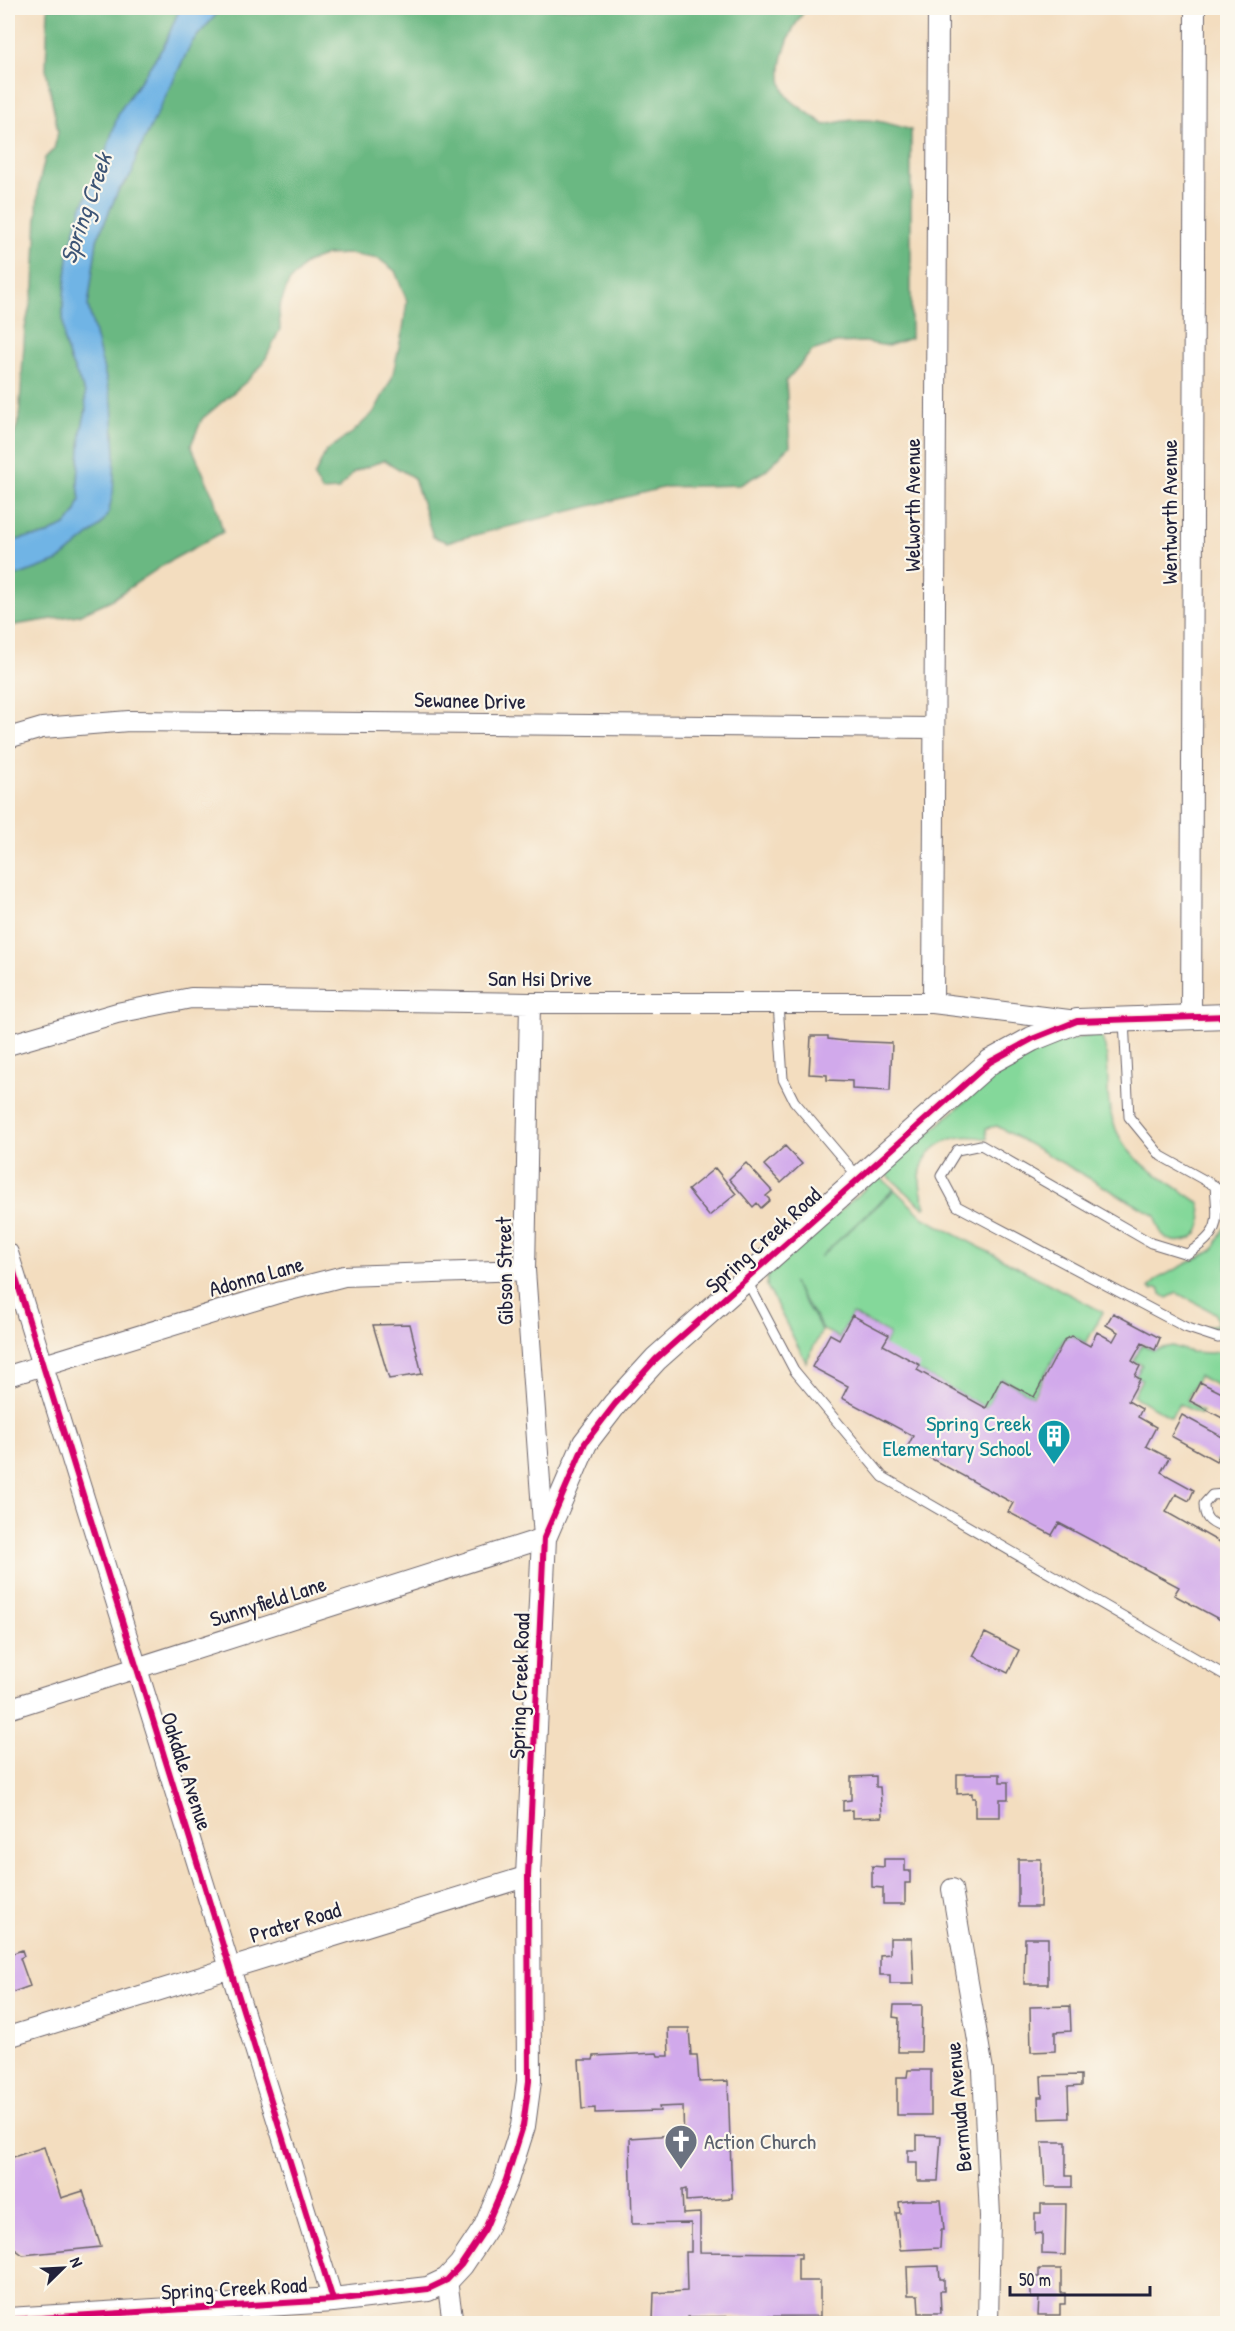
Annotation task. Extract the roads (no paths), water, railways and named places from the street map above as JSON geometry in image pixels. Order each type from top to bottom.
[{"type":"street","name":"Welworth Avenue","points":[[933,1003],[938,8]]},
{"type":"street","name":"Wentworth Avenue","points":[[1191,1017],[1195,8]]},
{"type":"street","name":"Sewanee Drive","points":[[8,738],[42,728],[129,721],[934,728]]},
{"type":"street","name":"San Hsi Drive","points":[[8,1046],[117,1012],[191,998],[530,1003],[933,1003],[1077,1021]]},
{"type":"street","name":"Gibson Street","points":[[530,1003],[525,1270],[544,1538]]},
{"type":"street","name":"Spring Creek Road","points":[[8,2320],[333,2300],[428,2289],[447,2280],[461,2265],[485,2229],[506,2180],[523,2126],[529,2081],[528,1876],[544,1538],[585,1443],[615,1404],[656,1359],[990,1062],[1032,1040],[1077,1021],[1227,1016]]},
{"type":"street","name":"Oakdale Avenue","points":[[8,1253],[333,2300]]},
{"type":"street","name":"Adonna Lane","points":[[8,1376],[278,1293],[344,1276],[525,1270]]},
{"type":"street","name":"Sunnyfield Lane","points":[[8,1709],[544,1538]]},
{"type":"street","name":"Prater Road","points":[[8,2037],[231,1966],[528,1876]]},
{"type":"street","name":"Bermuda Avenue","points":[[952,1889],[983,2070],[990,2216],[988,2324]]},
{"type":"street","points":[[447,2280],[453,2324]]},
{"type":"lane","points":[[778,1003],[783,1079],[794,1101],[859,1178]]},
{"type":"lane","points":[[1124,1020],[1129,1117],[1161,1156],[1215,1186],[1227,1200]]},
{"type":"lane","points":[[1215,1186],[1218,1219],[1209,1240],[1187,1254],[1151,1243],[981,1145],[957,1150],[940,1176],[957,1206],[1185,1327],[1218,1338],[1227,1337]]},
{"type":"lane","points":[[746,1279],[794,1370],[883,1477],[1227,1677]]},
{"type":"lane","points":[[1227,1497],[1224,1494],[1212,1495],[1204,1504],[1204,1514],[1210,1523],[1221,1527],[1227,1524]]},
{"type":"water","name":"Spring Creek","points":[[180,8],[222,8],[192,42],[136,157],[132,174],[118,191],[97,240],[88,306],[112,403],[115,455],[113,493],[108,514],[99,527],[58,561],[8,579],[8,543],[24,538],[44,536],[67,524],[75,514],[80,500],[78,483],[81,432],[86,410],[85,393],[64,341],[63,305],[69,250],[82,206],[101,167],[119,112],[164,46]]},
{"type":"place","name":"Spring Creek Elementary School","points":[[1054,1465]]},
{"type":"place","name":"Action Church","points":[[681,2170]]}]
